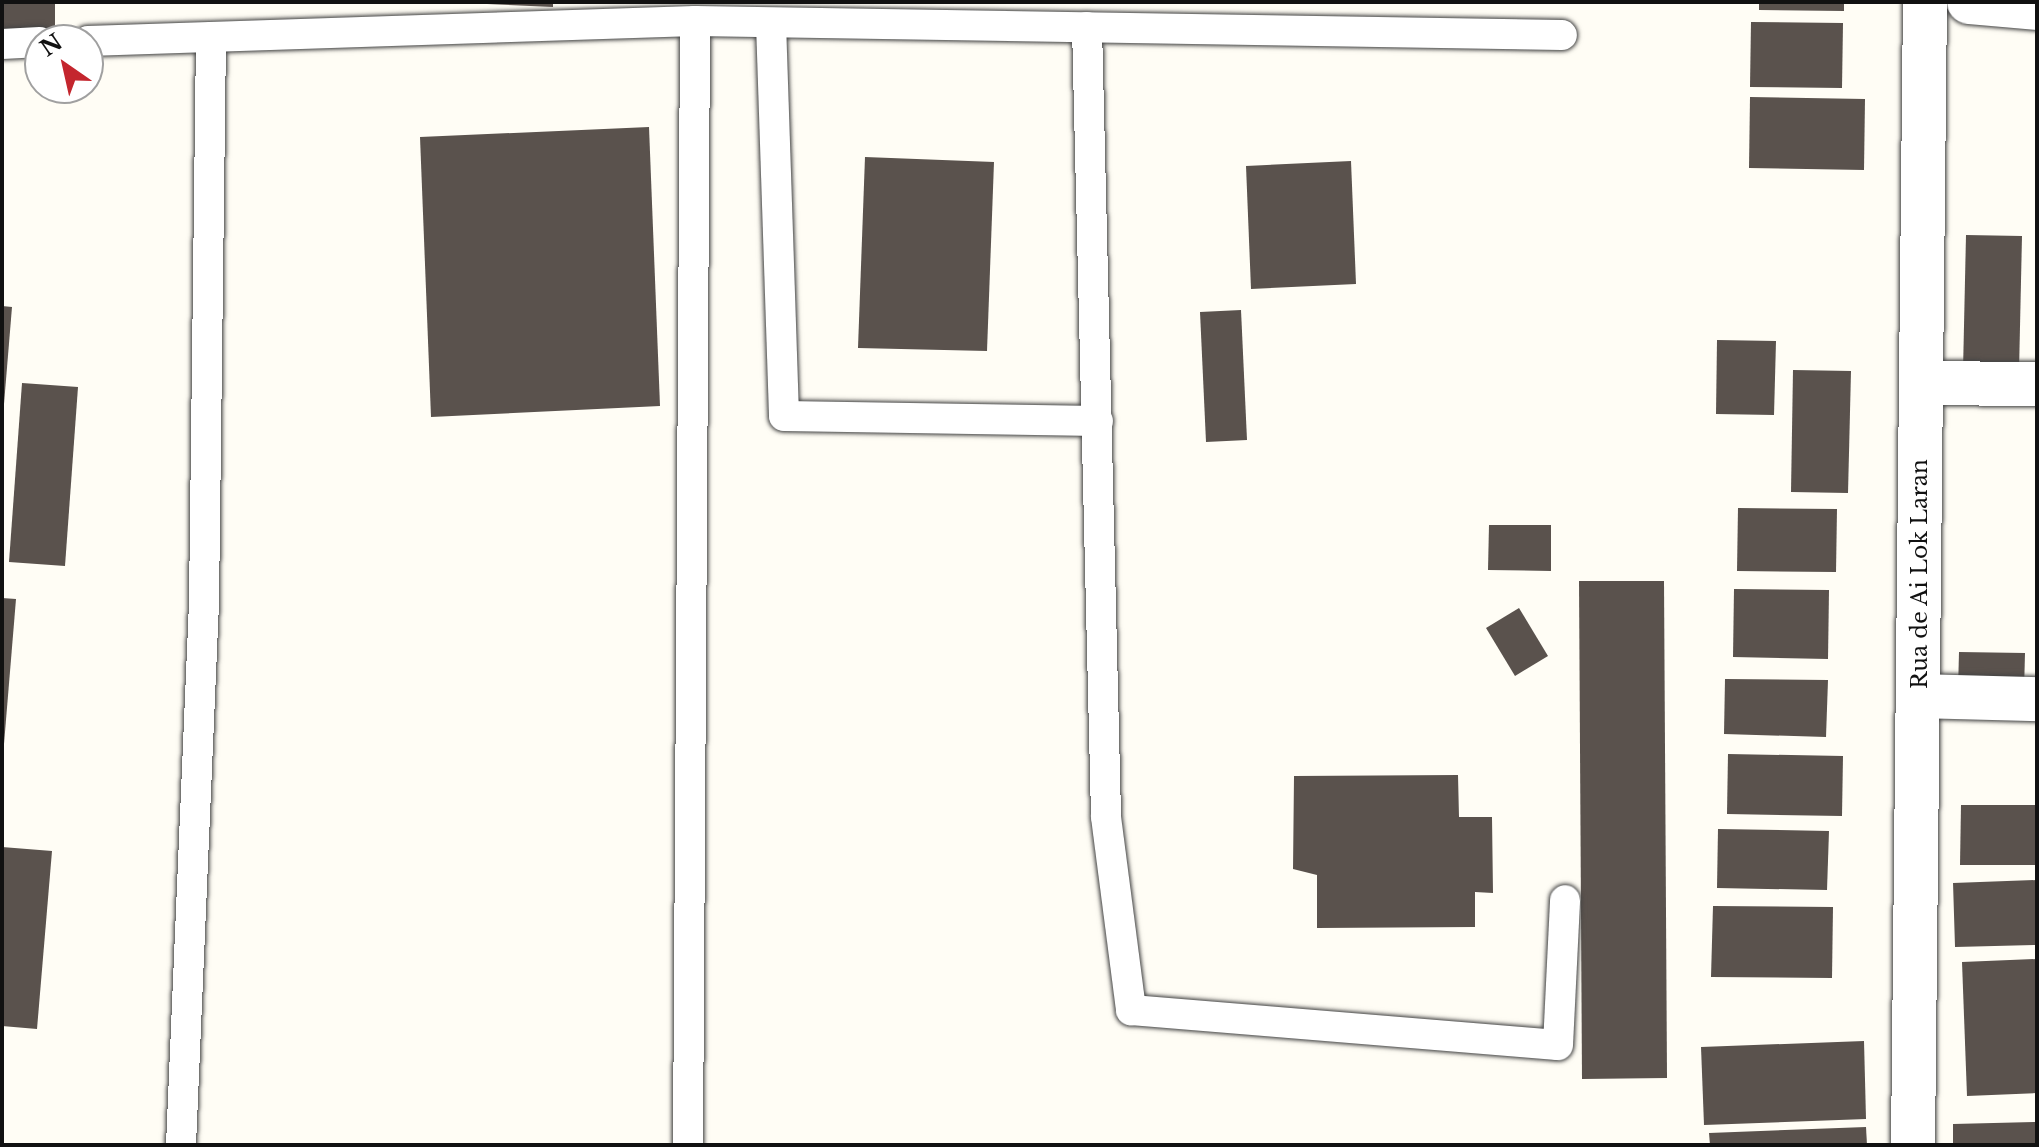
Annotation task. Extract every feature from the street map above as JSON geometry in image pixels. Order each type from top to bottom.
[{"type":"street","name":"Rua de Ai Lok Laran","points":[[1913,1145],[1925,2]]},
{"type":"street","points":[[1969,2],[2037,8]]},
{"type":"street","points":[[1921,383],[2037,384]]},
{"type":"street","points":[[1920,696],[2037,699]]},
{"type":"lane","points":[[688,1145],[695,21]]},
{"type":"lane","points":[[104,40],[695,21],[1562,35]]},
{"type":"lane","points":[[771,23],[784,416],[1098,421]]},
{"type":"lane","points":[[1087,27],[1106,817],[1131,1010],[1558,1045],[1565,900]]},
{"type":"lane","points":[[181,1145],[204,602],[211,37]]},
{"type":"lane","points":[[2,44],[24,43]]},
{"type":"building","points":[[2,2],[55,2],[55,24],[24,24],[24,31],[2,31]]},
{"type":"building","points":[[441,2],[553,2],[553,7]]},
{"type":"building","points":[[1759,2],[1844,2],[1844,11],[1759,10]]},
{"type":"building","points":[[1751,22],[1843,23],[1842,88],[1750,87]]},
{"type":"building","points":[[1750,97],[1865,99],[1864,170],[1749,168]]},
{"type":"building","points":[[649,127],[660,406],[431,417],[420,137]]},
{"type":"building","points":[[865,157],[994,162],[987,351],[858,348]]},
{"type":"building","points":[[1351,161],[1356,284],[1251,289],[1246,166]]},
{"type":"building","points":[[1966,235],[2022,236],[2019,372],[1963,371]]},
{"type":"building","points":[[2,306],[12,307],[4,404],[2,404]]},
{"type":"building","points":[[1241,310],[1247,440],[1206,442],[1200,312]]},
{"type":"building","points":[[1717,340],[1776,341],[1774,415],[1716,414]]},
{"type":"building","points":[[1793,370],[1851,371],[1848,493],[1791,492]]},
{"type":"building","points":[[22,383],[78,387],[65,566],[9,562]]},
{"type":"building","points":[[1738,508],[1837,509],[1836,572],[1737,571]]},
{"type":"building","points":[[1489,525],[1551,525],[1551,571],[1488,570]]},
{"type":"building","points":[[1579,581],[1664,581],[1667,1078],[1582,1079]]},
{"type":"building","points":[[1734,589],[1829,590],[1828,659],[1733,657]]},
{"type":"building","points":[[2,598],[16,599],[4,744],[2,744]]},
{"type":"building","points":[[1519,608],[1548,656],[1515,676],[1486,628]]},
{"type":"building","points":[[1959,652],[2025,653],[2024,691],[1958,691]]},
{"type":"building","points":[[1725,679],[1828,680],[1826,737],[1724,734]]},
{"type":"building","points":[[1728,754],[1843,756],[1842,816],[1727,814]]},
{"type":"building","points":[[1458,775],[1459,817],[1492,817],[1493,893],[1475,892],[1475,927],[1317,928],[1317,875],[1293,869],[1294,776]]},
{"type":"building","points":[[1961,805],[2037,805],[2037,865],[1960,865]]},
{"type":"building","points":[[1718,829],[1829,831],[1827,890],[1717,888]]},
{"type":"building","points":[[2,847],[52,851],[37,1029],[2,1026]]},
{"type":"building","points":[[2037,880],[2037,945],[1955,947],[1953,883]]},
{"type":"building","points":[[1713,906],[1833,907],[1832,978],[1711,977]]},
{"type":"building","points":[[2037,959],[2037,1093],[1967,1096],[1962,962]]},
{"type":"building","points":[[1864,1041],[1866,1119],[1704,1125],[1701,1047]]},
{"type":"building","points":[[2037,1122],[2037,1145],[1953,1145],[1953,1124]]},
{"type":"building","points":[[1866,1127],[1867,1145],[1710,1145],[1709,1133]]}]
